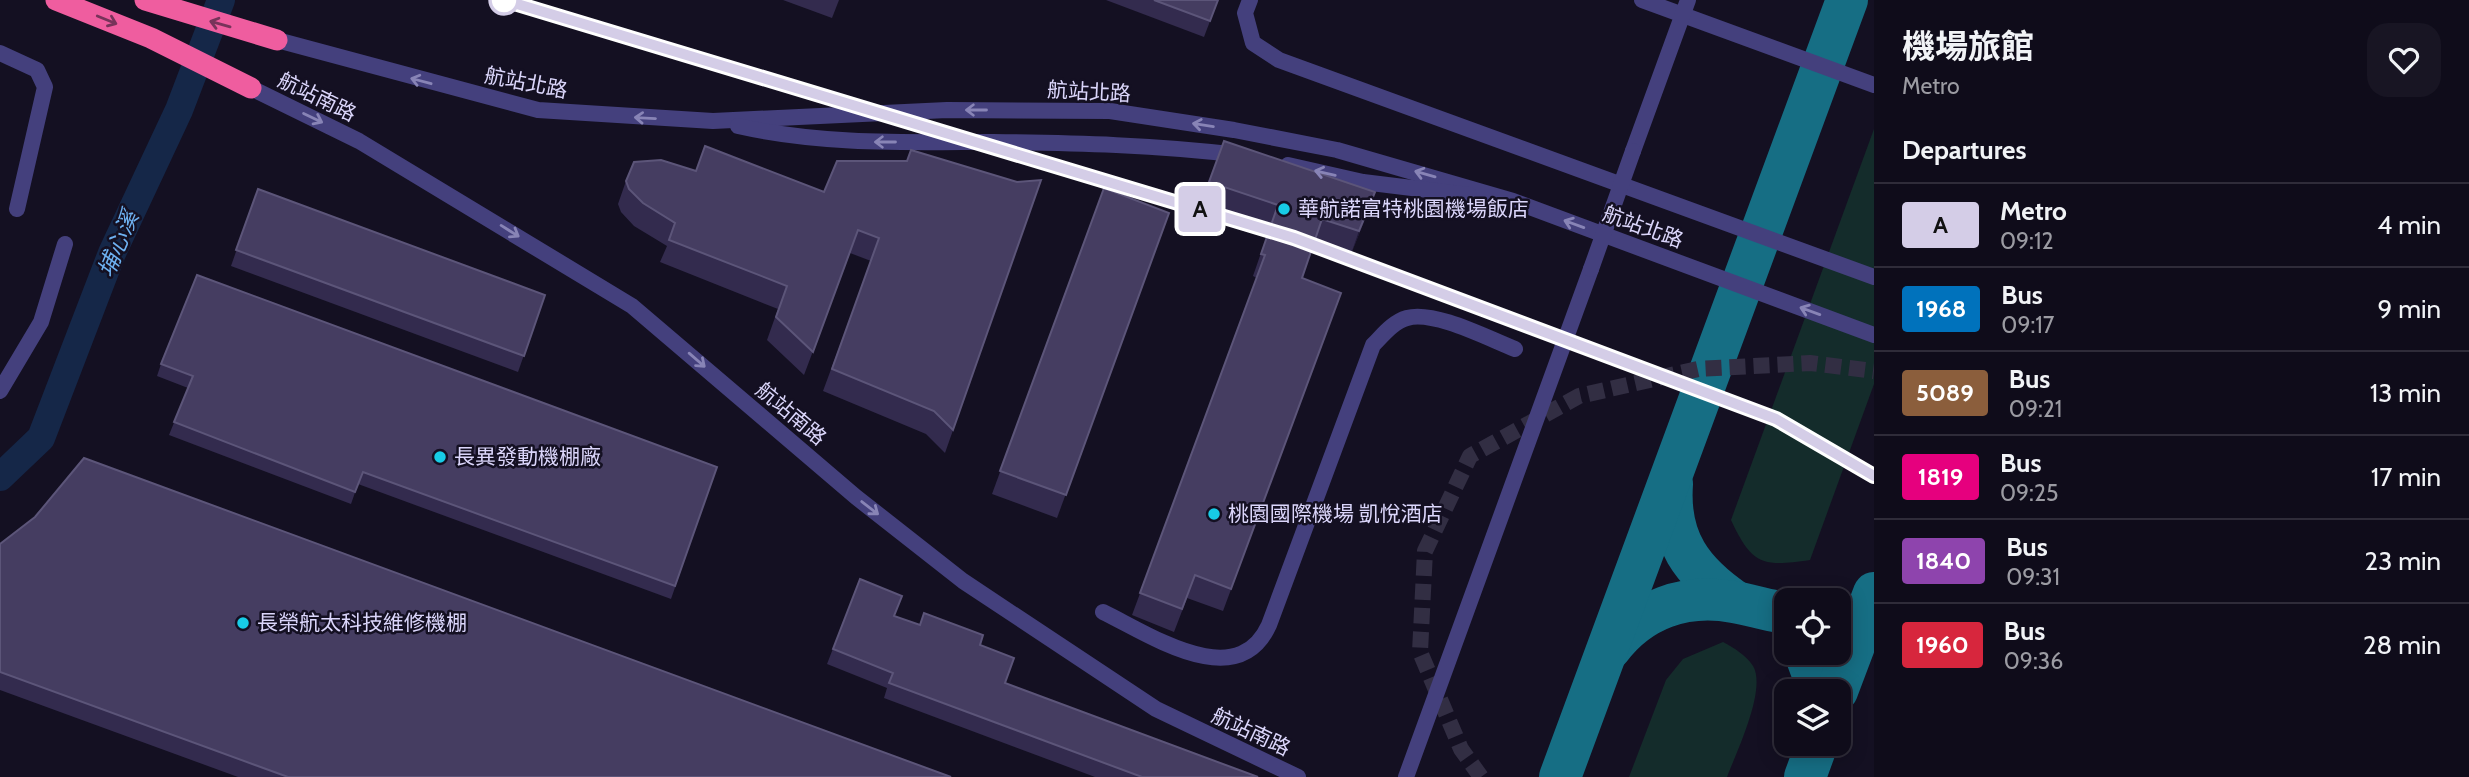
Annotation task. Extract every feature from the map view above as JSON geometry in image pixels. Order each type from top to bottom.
[{"type":"highway","points":[[56,1],[151,38],[251,88]]},
{"type":"highway","points":[[154,4],[277,40]]},
{"type":"street","points":[[1250,0],[1245,13],[1253,43],[1279,60],[1874,277]]},
{"type":"street","points":[[1642,0],[1685,7],[1874,85]]},
{"type":"street","points":[[1406,777],[1685,7]]},
{"type":"street","name":"航站北路","points":[[277,40],[538,110],[713,121],[947,110],[1110,111],[1337,150],[1513,201],[1874,335]]},
{"type":"street","points":[[0,53],[37,70],[45,87],[17,209]]},
{"type":"street","name":"航站南路","points":[[251,88],[359,141],[632,306],[856,496],[963,581],[1156,709],[1298,777]]},
{"type":"street","points":[[713,121],[775,135],[865,142],[1160,145],[1266,160],[1363,182],[1513,201]]},
{"type":"street","points":[[0,391],[41,322],[65,244]]},
{"type":"street","points":[[1103,612],[1201,656],[1220,660],[1256,646],[1269,625],[1373,345],[1389,328],[1408,318],[1425,318],[1443,321],[1516,349]]},
{"type":"green space","points":[[1874,129],[1874,384],[1810,560],[1780,563],[1760,560],[1745,546],[1731,520]]},
{"type":"green space","points":[[1723,642],[1747,658],[1756,676],[1756,690],[1749,721],[1727,777],[1629,777],[1666,680],[1683,659]]},
{"type":"building","points":[[1154,0],[1218,0],[1210,21]]},
{"type":"building","name":"桃園國際機場 凱悅酒店","points":[[1224,141],[1375,192],[1359,231],[1322,219],[1302,278],[1341,293],[1231,589],[1195,575],[1182,609],[1140,593],[1265,255],[1261,254],[1278,205],[1209,182]]},
{"type":"building","points":[[705,146],[824,192],[837,161],[907,161],[911,150],[1017,182],[1041,180],[953,430],[934,411],[832,369],[879,238],[858,230],[813,352],[776,317],[787,286],[669,240],[675,223],[643,203],[629,189],[626,181],[634,162],[661,160],[696,171]]},
{"type":"building","points":[[1104,188],[1169,213],[1066,495],[1000,471]]},
{"type":"building","points":[[258,189],[545,295],[524,356],[236,250]]},
{"type":"building","name":"長異發動機棚廠","points":[[197,275],[717,467],[675,586],[363,472],[355,492],[174,422],[193,376],[161,364]]},
{"type":"building","name":"長榮航太科技維修機棚","points":[[84,458],[951,777],[288,777],[0,672],[0,544],[35,517]]},
{"type":"building","points":[[860,579],[902,596],[894,616],[920,625],[924,613],[983,635],[980,645],[1014,658],[1005,683],[1258,777],[1142,777],[889,683],[893,673],[833,649]]},
{"type":"waterway","name":"埔心溪","points":[[0,477],[41,438],[112,253],[179,110],[221,0]]},
{"type":"taxiway","points":[[1560,777],[1847,0]]},
{"type":"taxiway","points":[[1672,484],[1674,522],[1686,553],[1707,579],[1736,602]]},
{"type":"taxiway","points":[[1842,679],[1874,593]]},
{"type":"taxiway","points":[[1610,649],[1622,635],[1649,614],[1681,602],[1716,600],[1774,611]]},
{"type":"taxiway","points":[[1809,665],[1815,679]]},
{"type":"taxiway","points":[[1805,777],[1813,756]]},
{"type":"tunnel","points":[[1481,777],[1461,749],[1420,652],[1425,551],[1470,456],[1579,396],[1698,369],[1810,363],[1874,371]]},
{"type":"metro line","name":"A","points":[[504,0],[1294,238],[1776,419],[1874,476]]},
{"type":"place","name":"華航諾富特桃園機場飯店","points":[[1284,209]]},
{"type":"place","name":"長異發動機棚廠","points":[[440,457]]},
{"type":"place","name":"桃園國際機場 凱悅酒店","points":[[1214,514]]},
{"type":"place","name":"長榮航太科技維修機棚","points":[[243,623]]}]
